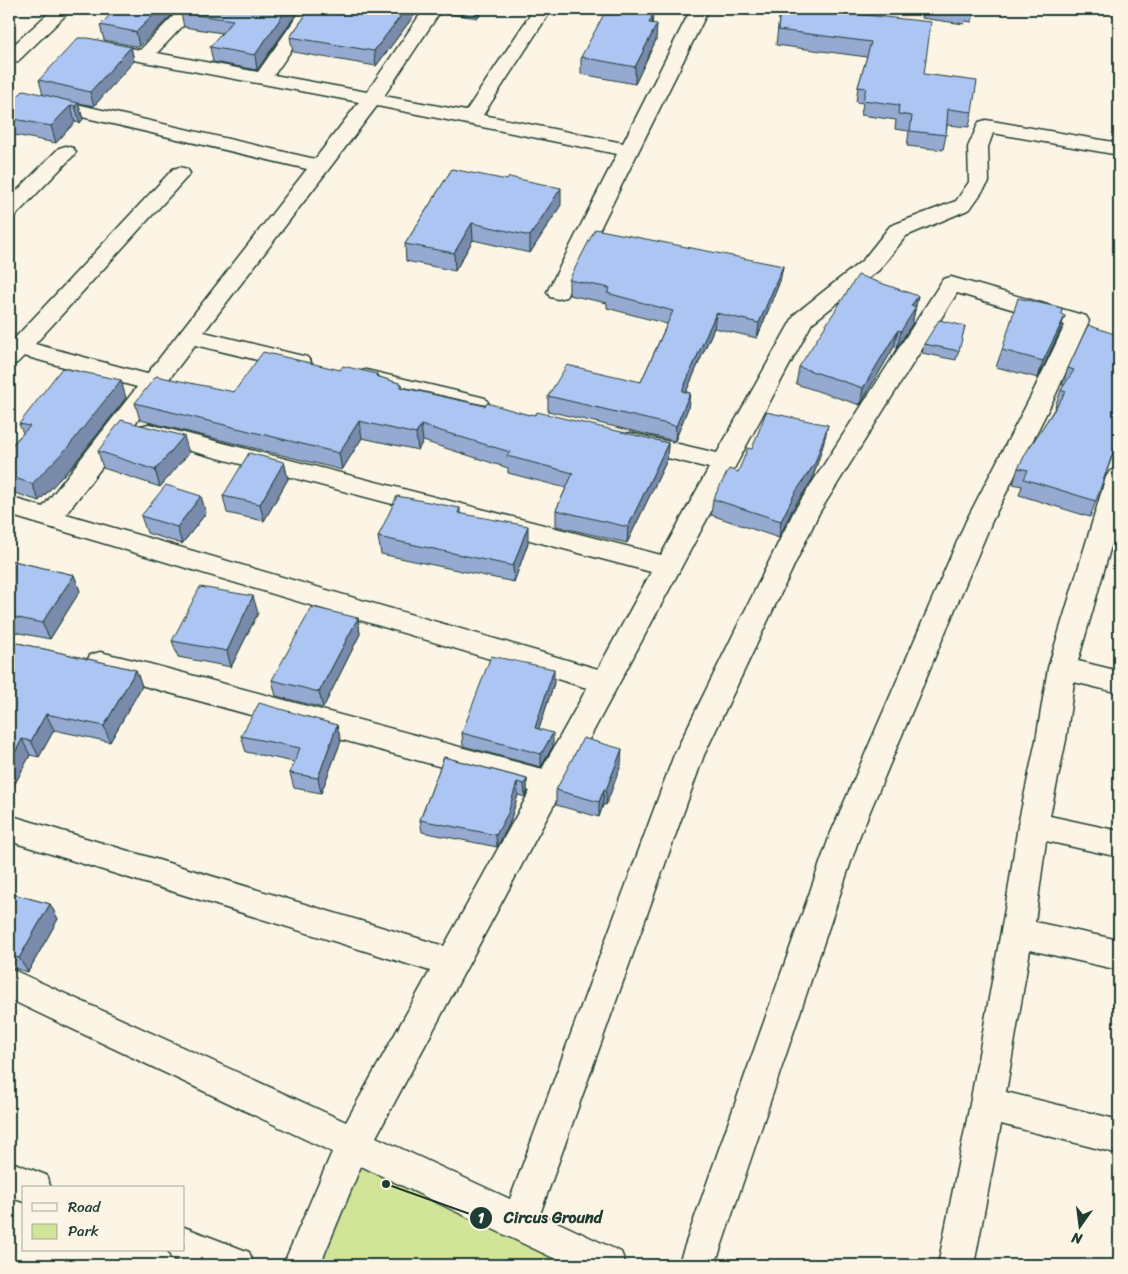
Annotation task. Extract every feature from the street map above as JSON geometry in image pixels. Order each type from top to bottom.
[{"type":"street","points":[[10,58],[63,9]]},
{"type":"street","points":[[144,56],[190,9]]},
{"type":"street","points":[[262,79],[311,9]]},
{"type":"street","points":[[49,518],[371,100],[432,9]]},
{"type":"street","points":[[472,117],[543,9]]},
{"type":"street","points":[[558,292],[700,9]]},
{"type":"street","points":[[98,32],[85,44],[371,100],[472,117],[629,150]]},
{"type":"street","points":[[36,101],[320,166]]},
{"type":"street","points":[[301,1265],[353,1144],[803,319],[870,266],[898,231],[964,206],[979,182],[978,147],[986,126],[1119,149]]},
{"type":"street","points":[[9,211],[66,152]]},
{"type":"street","points":[[12,350],[180,173]]},
{"type":"street","points":[[519,1223],[689,755],[807,511],[951,284],[1078,321],[1043,396],[979,521],[845,835],[697,1265]]},
{"type":"street","points":[[189,336],[495,408]]},
{"type":"street","points":[[12,350],[152,383]]},
{"type":"street","points":[[120,425],[668,567]]},
{"type":"street","points":[[610,436],[724,463]]},
{"type":"street","points":[[956,1265],[988,1104],[1033,825],[1051,740],[1062,668],[1119,477]]},
{"type":"street","points":[[9,506],[605,682]]},
{"type":"street","points":[[73,657],[146,674],[550,784]]},
{"type":"street","points":[[1062,668],[1119,682]]},
{"type":"street","points":[[1033,825],[1119,844]]},
{"type":"street","points":[[9,828],[452,963]]},
{"type":"street","points":[[1016,932],[1119,955]]},
{"type":"street","points":[[9,983],[608,1265]]},
{"type":"street","points":[[988,1104],[1119,1137]]},
{"type":"street","points":[[9,1178],[28,1186]]},
{"type":"street","points":[[185,1245],[236,1265]]},
{"type":"green space","points":[[353,1144],[519,1223],[616,1265],[301,1265]]},
{"type":"building","points":[[116,9],[160,9],[136,32],[100,25]]},
{"type":"building","points":[[185,9],[287,9],[255,55],[210,47],[233,20],[181,13]]},
{"type":"building","points":[[310,9],[406,9],[374,51],[290,37]]},
{"type":"building","points":[[614,9],[653,14],[649,23],[657,24],[635,67],[581,57],[604,14],[611,15]]},
{"type":"building","points":[[780,9],[857,9],[856,14],[931,22],[924,74],[977,81],[972,112],[948,109],[946,135],[910,131],[912,116],[898,114],[899,105],[863,100],[866,88],[858,87],[871,42],[778,30]]},
{"type":"building","points":[[944,9],[967,9],[967,12]]},
{"type":"building","points":[[78,38],[88,38],[131,47],[90,92],[39,80]]},
{"type":"building","points":[[24,90],[78,103],[75,106],[71,105],[51,126],[9,118],[9,105]]},
{"type":"building","points":[[452,169],[507,180],[509,177],[561,188],[530,236],[472,223],[454,253],[405,244]]},
{"type":"building","points":[[595,229],[783,266],[759,323],[716,313],[682,391],[690,393],[676,426],[548,396],[567,365],[641,382],[673,311],[607,293],[610,288],[569,280]]},
{"type":"building","points":[[858,275],[918,296],[911,306],[916,307],[901,331],[898,330],[863,388],[799,367]]},
{"type":"building","points":[[1018,298],[1062,308],[1061,314],[1065,316],[1043,361],[1002,350]]},
{"type":"building","points":[[939,320],[965,326],[959,351],[924,344]]},
{"type":"building","points":[[1088,325],[1117,335],[1119,329],[1119,439],[1096,501],[1024,479],[1028,470],[1018,468],[1066,392],[1061,390],[1074,370],[1068,368]]},
{"type":"building","points":[[263,352],[340,370],[343,366],[377,374],[376,376],[402,384],[400,387],[485,406],[487,403],[529,415],[535,415],[537,412],[668,443],[628,527],[556,510],[573,473],[507,456],[510,452],[421,425],[416,434],[359,421],[339,453],[135,403],[156,376],[234,392]]},
{"type":"building","points":[[62,368],[121,380],[68,447],[32,484],[9,476],[9,448],[30,426],[19,424]]},
{"type":"building","points":[[766,412],[828,425],[815,463],[795,493],[781,521],[713,499],[729,469],[738,472],[748,448],[752,449]]},
{"type":"building","points":[[121,420],[184,436],[155,470],[98,451]]},
{"type":"building","points":[[249,453],[284,462],[260,504],[223,496]]},
{"type":"building","points":[[166,485],[201,496],[177,527],[141,516]]},
{"type":"building","points":[[397,496],[460,508],[458,513],[528,526],[513,566],[378,537]]},
{"type":"building","points":[[9,560],[74,575],[42,623],[9,616]]},
{"type":"building","points":[[200,587],[253,596],[227,651],[172,641]]},
{"type":"building","points":[[312,607],[358,618],[319,692],[272,680]]},
{"type":"building","points":[[9,641],[136,670],[104,726],[46,714],[31,741],[22,739],[9,764]]},
{"type":"building","points":[[491,656],[554,669],[535,728],[553,733],[541,754],[462,733]]},
{"type":"building","points":[[259,703],[337,725],[318,778],[290,773],[300,748],[241,736]]},
{"type":"building","points":[[583,738],[622,749],[606,790],[604,789],[599,802],[556,790]]},
{"type":"building","points":[[444,757],[527,779],[524,784],[517,782],[508,813],[496,835],[420,820]]},
{"type":"building","points":[[9,893],[50,904],[19,958],[9,956]]},
{"type":"place","name":"Circus Ground","points":[[386,1184]]}]
